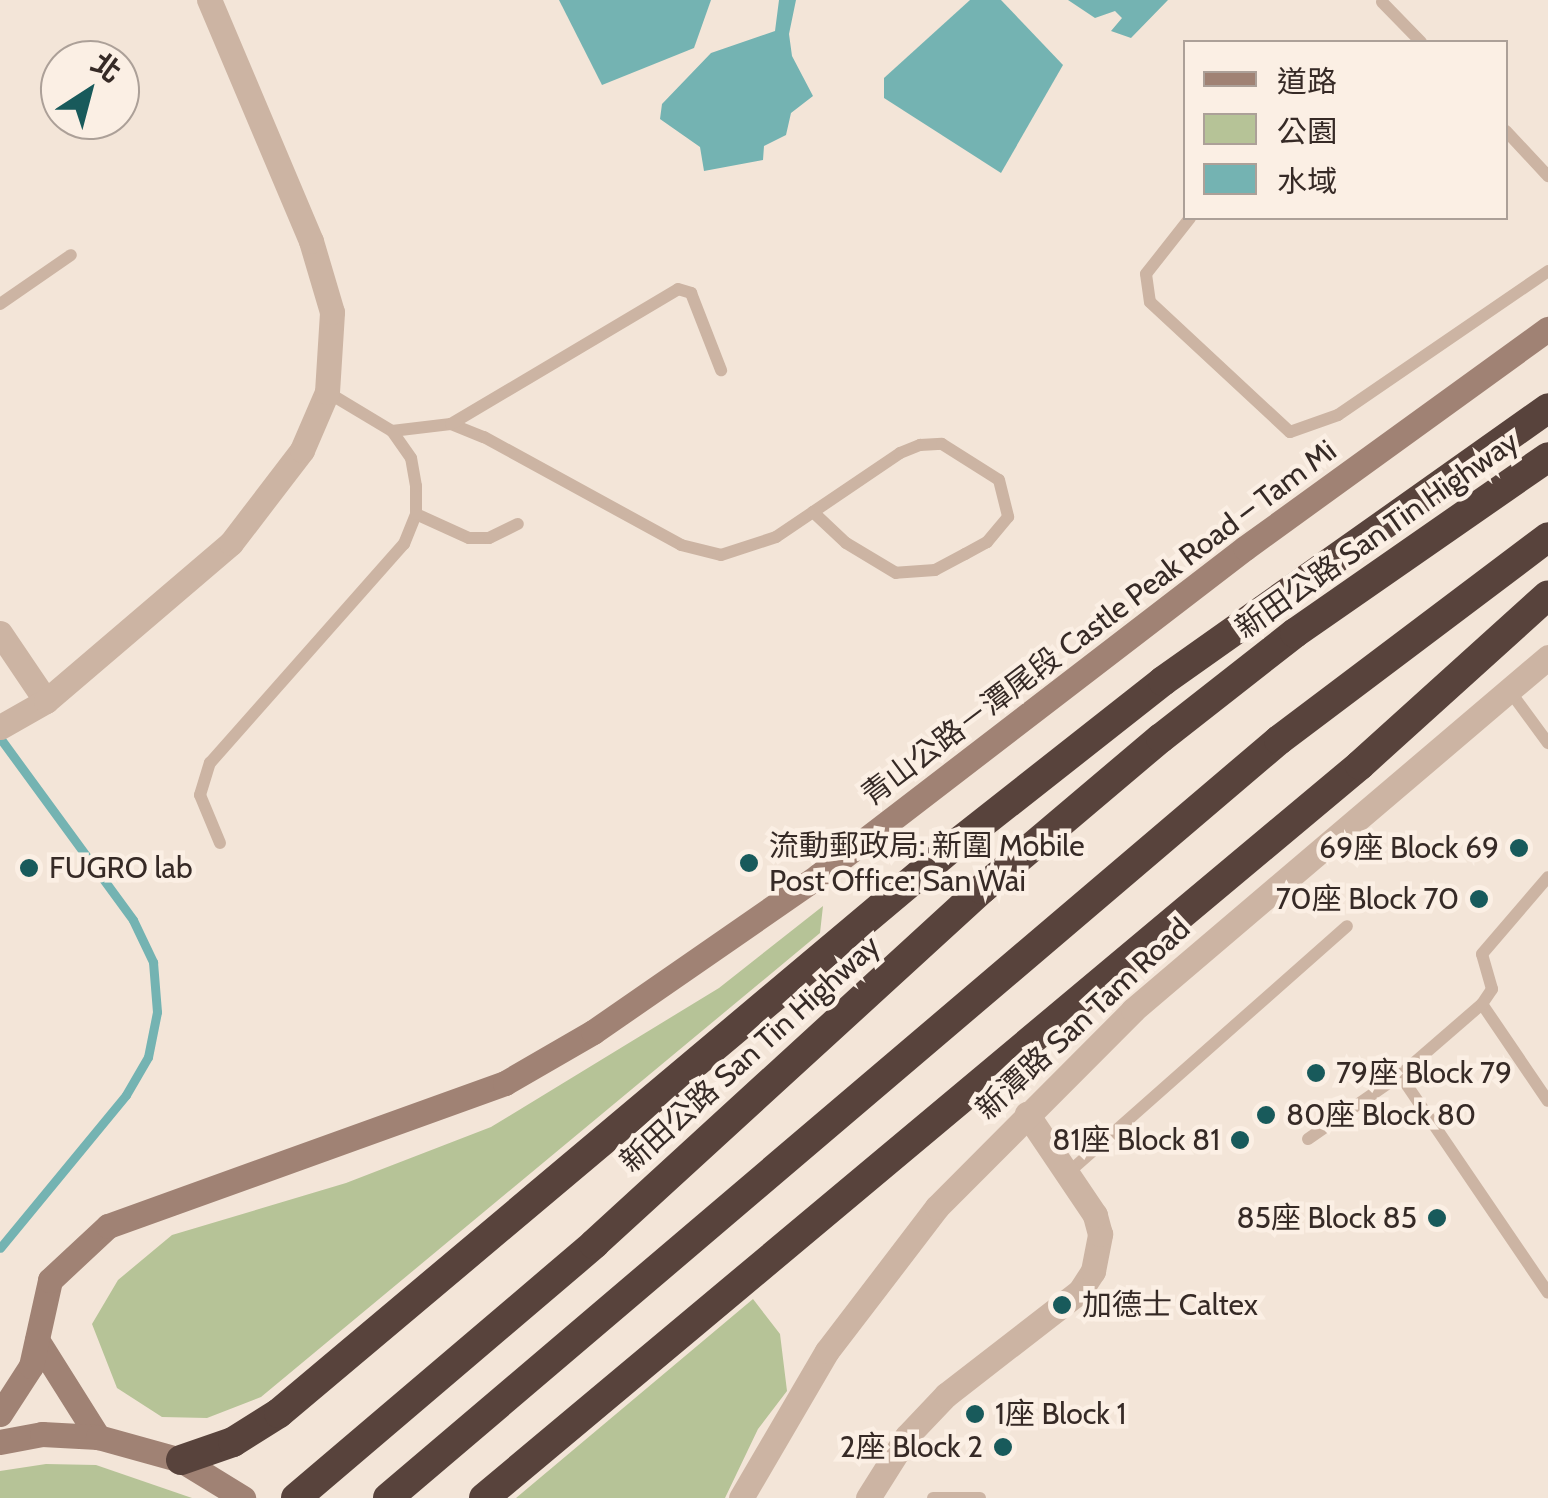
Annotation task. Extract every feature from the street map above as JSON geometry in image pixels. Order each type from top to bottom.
[{"type":"highway","points":[[181,1460],[233,1442],[280,1413],[966,836],[1163,681],[1548,408]]},
{"type":"highway","name":"新田公路 San Tin Highway","points":[[296,1498],[594,1244],[982,889],[1161,738],[1295,633],[1548,457]]},
{"type":"highway","points":[[388,1498],[1279,740],[1548,537]]},
{"type":"highway","points":[[484,1498],[1360,765],[1548,595]]},
{"type":"main road","name":"青山公路－潭尾段 Castle Peak Road – Tam Mi","points":[[0,1414],[31,1366],[50,1280],[71,1255],[108,1226],[505,1082],[593,1032],[818,876],[1245,548],[1548,329]]},
{"type":"main road","points":[[37,1340],[98,1437]]},
{"type":"main road","points":[[0,1442],[42,1434],[98,1437],[181,1460],[243,1498]]},
{"type":"street","points":[[8,722],[46,701],[231,543],[294,463],[328,392],[332,312],[312,241],[209,0]]},
{"type":"street","points":[[0,633],[46,701]]},
{"type":"street","name":"新潭路 San Tam Road","points":[[741,1498],[800,1392],[860,1304],[936,1207],[1133,1010],[1548,658]]},
{"type":"street","points":[[868,1498],[907,1436],[946,1395],[1080,1290],[1093,1271],[1100,1234],[1069,1172],[1027,1114]]},
{"type":"lane","points":[[1382,2],[1419,40]]},
{"type":"lane","points":[[1508,133],[1548,176]]},
{"type":"lane","points":[[1188,220],[1146,274],[1150,302],[1290,432],[1338,415],[1548,271]]},
{"type":"lane","points":[[0,304],[71,256]]},
{"type":"lane","points":[[392,431],[451,424],[678,289],[691,293],[722,370]]},
{"type":"lane","points":[[220,843],[200,795],[210,763],[404,544],[416,514],[410,458],[392,431],[328,392]]},
{"type":"lane","points":[[451,424],[694,548],[721,555],[776,537],[900,453],[942,444],[999,480],[1008,517],[987,542],[935,570],[896,573],[846,543],[813,512]]},
{"type":"lane","points":[[416,514],[469,538],[489,538],[518,524]]},
{"type":"lane","points":[[1509,690],[1548,743]]},
{"type":"lane","points":[[1308,1139],[1400,1075],[1482,1004],[1492,989],[1482,954],[1548,877]]},
{"type":"lane","points":[[1069,1172],[1347,926]]},
{"type":"lane","points":[[1482,1004],[1548,1101]]},
{"type":"lane","points":[[1400,1075],[1548,1293]]},
{"type":"lane","points":[[933,1498],[980,1498]]},
{"type":"green space","points":[[823,906],[820,933],[261,1397],[207,1418],[162,1417],[117,1388],[92,1324],[118,1280],[172,1235],[346,1183],[491,1127],[719,988]]},
{"type":"green space","points":[[753,1299],[780,1334],[787,1391],[758,1429],[725,1498],[516,1498]]},
{"type":"green space","points":[[46,1464],[96,1465],[192,1498],[0,1498],[0,1471]]},
{"type":"water","points":[[559,0],[711,0],[694,48],[602,85]]},
{"type":"water","points":[[779,0],[796,0],[789,34],[792,56],[813,96],[791,113],[786,135],[764,146],[763,160],[704,171],[700,147],[660,119],[662,104],[711,53],[775,31]]},
{"type":"water","points":[[970,0],[1001,0],[1063,65],[1001,173],[884,98],[884,78]]},
{"type":"water","points":[[1068,0],[1168,0],[1131,38],[1111,31],[1122,18],[1115,11],[1095,18]]},
{"type":"waterway","points":[[0,738],[133,920],[153,962],[157,1012],[148,1057],[126,1095],[0,1248]]},
{"type":"place","name":"69座 Block 69","points":[[1519,848]]},
{"type":"place","name":"流動郵政局: 新圍 Mobile Post Office: San Wai","points":[[749,863]]},
{"type":"place","name":"FUGRO lab","points":[[29,868]]},
{"type":"place","name":"70座 Block 70","points":[[1479,899]]},
{"type":"place","name":"79座 Block 79","points":[[1316,1073]]},
{"type":"place","name":"80座 Block 80","points":[[1266,1115]]},
{"type":"place","name":"81座 Block 81","points":[[1240,1140]]},
{"type":"place","name":"85座 Block 85","points":[[1437,1218]]},
{"type":"place","name":"加德士 Caltex","points":[[1062,1305]]},
{"type":"place","name":"1座 Block 1","points":[[975,1414]]},
{"type":"place","name":"2座 Block 2","points":[[1003,1447]]}]
